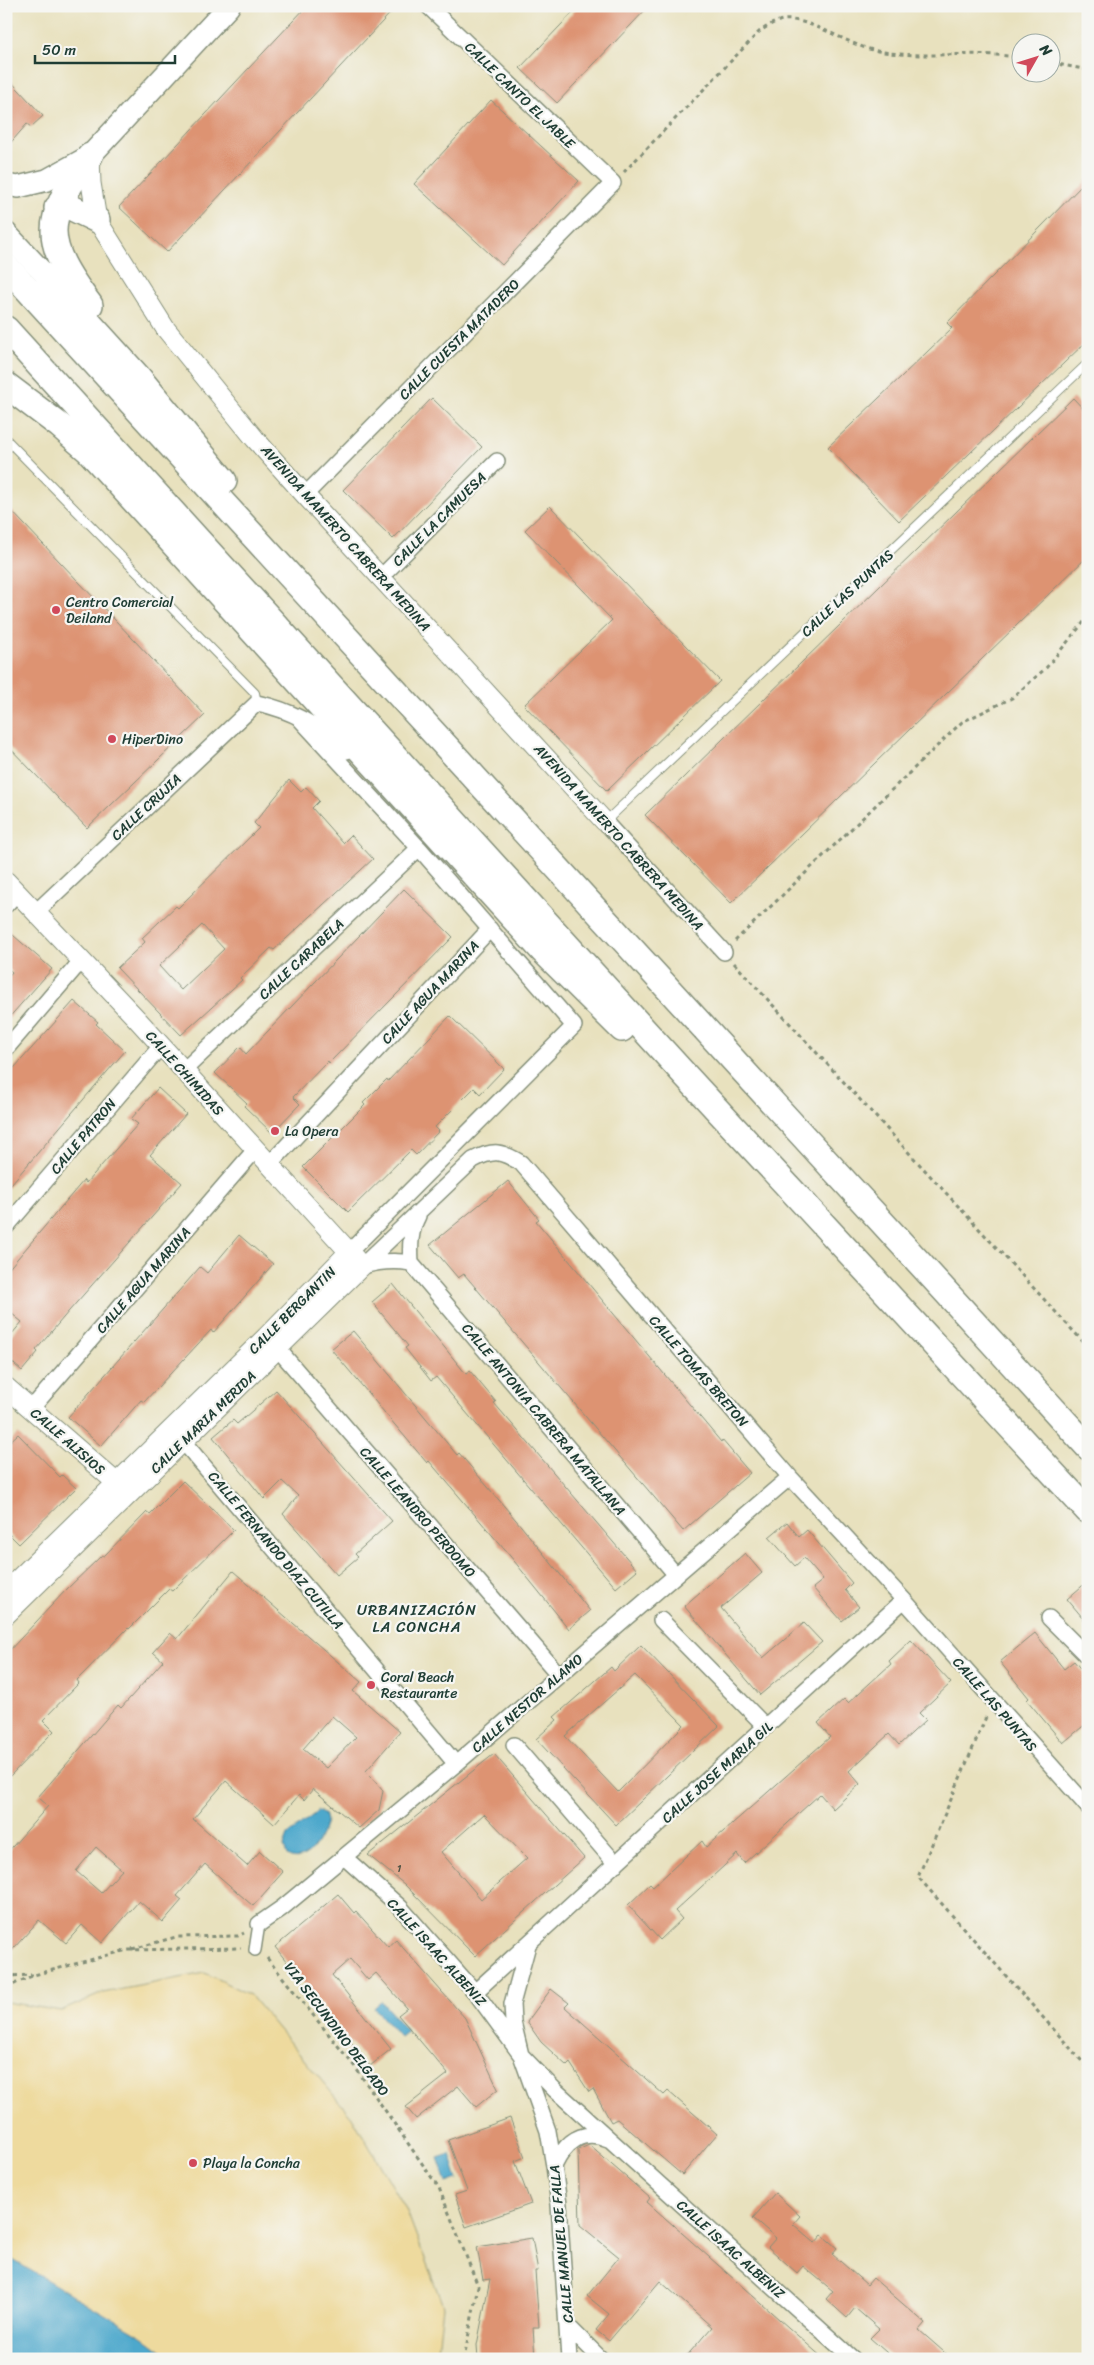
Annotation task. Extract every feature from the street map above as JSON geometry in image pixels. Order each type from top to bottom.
[{"type":"highway","points":[[90,156],[75,176],[57,208],[53,225],[55,243],[61,262],[107,327],[139,378]]},
{"type":"highway","points":[[57,208],[70,207],[97,220]]},
{"type":"highway","points":[[6,266],[1088,1447]]},
{"type":"highway","points":[[49,279],[139,378],[233,490],[266,550]]},
{"type":"highway","points":[[6,329],[686,1076],[1088,1511]]},
{"type":"highway","points":[[6,385],[60,425],[89,451],[543,951],[623,1029],[686,1076]]},
{"type":"main road","points":[[6,185],[18,187],[47,180],[90,156],[229,6]]},
{"type":"main road","points":[[6,233],[49,279]]},
{"type":"street","name":"CALLE CANTO EL JABLE","points":[[428,6],[613,183]]},
{"type":"street","name":"AVENIDA MAMERTO CABRERA MEDINA","points":[[90,156],[91,182],[97,220],[165,328],[255,439],[305,495],[724,952]]},
{"type":"street","name":"CALLE CUESTA MATADERO","points":[[305,495],[613,183]]},
{"type":"street","name":"CALLE LA CAMUESA","points":[[381,577],[497,461]]},
{"type":"street","points":[[257,703],[275,707],[326,732],[362,765],[408,814],[447,846]]},
{"type":"street","name":"CALLE CRUJIA","points":[[35,912],[257,703]]},
{"type":"street","points":[[298,717],[419,848],[490,929]]},
{"type":"street","name":"CALLE CARABELA","points":[[184,1071],[419,848]]},
{"type":"street","name":"CALLE CHIMIDAS","points":[[10,893],[35,912],[161,1046],[362,1266]]},
{"type":"street","name":"CALLE BERGANTIN","points":[[8,1604],[178,1435],[280,1323],[574,1026],[490,929]]},
{"type":"street","name":"CALLE AGUA MARINA","points":[[269,1165],[490,929]]},
{"type":"street","points":[[6,1049],[81,961]]},
{"type":"street","name":"CALLE PATRON","points":[[6,1227],[161,1046]]},
{"type":"street","name":"CALLE AGUA MARINA","points":[[31,1410],[255,1150]]},
{"type":"street","name":"CALLE MARIA MERIDA","points":[[178,1435],[278,1348],[473,1160],[489,1152]]},
{"type":"street","name":"CALLE TOMAS BRETON","points":[[489,1152],[506,1154],[521,1163],[790,1477],[904,1600]]},
{"type":"street","points":[[362,1266],[396,1260],[411,1263],[410,1243],[413,1225],[422,1208]]},
{"type":"street","name":"CALLE ANTONIA CABRERA MATALLANA","points":[[411,1263],[676,1576]]},
{"type":"street","name":"CALLE LEANDRO PERDOMO","points":[[278,1348],[559,1675]]},
{"type":"street","name":"CALLE ALISIOS","points":[[6,1387],[123,1489]]},
{"type":"street","name":"CALLE FERNANDO DIAZ CUTILLA","points":[[178,1435],[456,1764]]},
{"type":"street","name":"CALLE NESTOR ALAMO","points":[[259,1924],[344,1857],[456,1764],[790,1477]]},
{"type":"street","name":"CALLE LAS PUNTAS","points":[[904,1600],[1088,1807]]},
{"type":"street","name":"CALLE JOSE MARIA GIL","points":[[475,1992],[904,1600]]},
{"type":"street","points":[[1049,1618],[1088,1657]]},
{"type":"street","points":[[662,1620],[766,1727]]},
{"type":"street","points":[[514,1745],[616,1864]]},
{"type":"street","name":"CALLE ISAAC ALBENIZ","points":[[344,1857],[400,1907],[475,1992],[521,2055],[555,2090],[853,2359]]},
{"type":"street","points":[[255,1950],[259,1924]]},
{"type":"street","points":[[521,2055],[513,2022],[512,2004],[528,1944]]},
{"type":"street","name":"CALLE ISAAC ALBENIZ","points":[[521,2055],[548,2131]]},
{"type":"street","name":"CALLE MANUEL DE FALLA","points":[[548,2131],[554,2166],[568,2326],[569,2359]]},
{"type":"street","points":[[554,2166],[563,2149],[576,2139],[595,2135],[610,2139]]},
{"type":"street","points":[[568,2326],[601,2359]]},
{"type":"lane","name":"CALLE LAS PUNTAS","points":[[605,822],[1088,363]]},
{"type":"lane","points":[[6,440],[255,693],[257,703]]},
{"type":"path","points":[[613,183],[759,32],[780,20],[803,21],[872,50],[924,56],[996,54],[1012,56]]},
{"type":"path","points":[[1062,65],[1088,70]]},
{"type":"path","points":[[1088,617],[1046,668],[1012,698],[962,722],[724,952],[1088,1347]]},
{"type":"path","points":[[993,1701],[918,1877],[1088,2068]]},
{"type":"path","points":[[6,1985],[10,1986],[34,1975],[176,1937],[238,1936],[259,1924]]},
{"type":"path","points":[[127,1950],[237,1947],[255,1950]]},
{"type":"path","name":"VIA SECUNDINO DELGADO","points":[[255,1950],[272,1962],[355,2068],[439,2188],[478,2286],[464,2359]]},
{"type":"path","points":[[6,1976],[34,1975]]},
{"type":"sand","name":"Playa la Concha","points":[[205,1973],[250,1995],[352,2117],[406,2209],[443,2306],[437,2359],[172,2359],[137,2333],[6,2256],[6,2002],[61,2011],[103,1993]]},
{"type":"water","points":[[318,1811],[324,1813],[326,1821],[317,1842],[301,1858],[294,1859],[287,1856],[284,1846],[288,1835]]},
{"type":"water","points":[[381,2001],[407,2031],[400,2037],[374,2008]]},
{"type":"water","points":[[450,2154],[458,2179],[447,2183],[438,2158]]},
{"type":"water","points":[[6,2256],[137,2333],[172,2359],[6,2359]]},
{"type":"building","points":[[307,6],[397,6],[167,252],[119,207]]},
{"type":"building","points":[[579,6],[649,6],[557,103],[520,68]]},
{"type":"building","points":[[6,76],[43,116],[31,127],[27,124],[6,148]]},
{"type":"building","points":[[491,100],[579,181],[502,265],[414,184]]},
{"type":"building","points":[[1088,179],[1088,340],[899,521],[828,447],[952,328],[947,323]]},
{"type":"building","points":[[432,398],[482,447],[393,539],[343,490]]},
{"type":"building","points":[[1073,398],[1088,414],[1088,556],[731,903],[645,815]]},
{"type":"building","name":"Centro Comercial Deiland","points":[[6,505],[205,715],[87,828],[6,744]]},
{"type":"building","points":[[550,506],[720,681],[607,791],[524,705],[612,620],[525,530]]},
{"type":"building","points":[[289,780],[301,792],[306,787],[319,801],[312,808],[343,843],[351,835],[373,859],[274,950],[271,948],[240,978],[242,980],[181,1035],[117,968],[145,942],[142,938],[176,906],[178,908],[259,828],[254,823]],"holes":[[[202,925],[224,949],[181,990],[159,966]]]},
{"type":"building","points":[[404,889],[453,937],[293,1097],[300,1104],[272,1133],[244,1106],[247,1103],[215,1073],[240,1047],[246,1054]]},
{"type":"building","points":[[6,929],[52,969],[6,1021],[6,979],[12,972],[6,967]]},
{"type":"building","points":[[74,1001],[98,1022],[96,1024],[125,1051],[6,1190],[6,1077]]},
{"type":"building","points":[[450,1016],[504,1069],[480,1094],[474,1088],[435,1127],[439,1131],[416,1155],[411,1150],[348,1212],[303,1167],[365,1105],[363,1103],[387,1079],[388,1081]]},
{"type":"building","points":[[158,1088],[186,1114],[150,1155],[182,1183],[69,1311],[36,1350],[38,1352],[22,1371],[6,1357],[6,1341],[22,1322],[6,1309],[6,1272],[84,1180],[86,1183],[138,1124],[131,1119]]},
{"type":"building","points":[[508,1181],[539,1219],[536,1221],[721,1442],[722,1440],[750,1473],[683,1531],[464,1274],[458,1278],[430,1245]]},
{"type":"building","points":[[239,1235],[273,1264],[213,1333],[211,1330],[144,1402],[141,1400],[101,1446],[68,1417],[200,1267],[207,1273]]},
{"type":"building","points":[[393,1284],[466,1374],[470,1371],[496,1402],[494,1403],[637,1570],[616,1588],[436,1377],[431,1381],[405,1348],[408,1346],[372,1302]]},
{"type":"building","points":[[353,1331],[457,1455],[459,1453],[521,1526],[590,1611],[569,1629],[510,1556],[429,1461],[427,1463],[331,1349]]},
{"type":"building","points":[[276,1390],[392,1521],[355,1554],[358,1557],[337,1575],[283,1514],[298,1496],[282,1481],[264,1499],[213,1437],[233,1420],[237,1424]]},
{"type":"building","points":[[18,1434],[60,1477],[62,1475],[76,1488],[19,1544],[6,1531],[6,1445]]},
{"type":"building","points":[[183,1481],[234,1530],[172,1591],[169,1589],[128,1628],[77,1680],[79,1683],[43,1720],[54,1731],[6,1780],[6,1654],[66,1590],[102,1555],[104,1556],[147,1512],[150,1514]]},
{"type":"building","points":[[787,1522],[799,1537],[807,1530],[852,1583],[845,1590],[859,1607],[842,1621],[813,1588],[823,1580],[804,1558],[795,1566],[769,1537]]},
{"type":"building","points":[[745,1553],[762,1573],[721,1608],[763,1658],[804,1623],[822,1642],[760,1695],[684,1606]]},
{"type":"building","points":[[233,1571],[361,1682],[353,1691],[400,1732],[366,1771],[383,1791],[379,1810],[359,1828],[313,1789],[304,1800],[299,1795],[274,1824],[226,1781],[193,1819],[247,1866],[260,1851],[283,1872],[253,1906],[205,1864],[177,1896],[182,1900],[163,1922],[139,1901],[102,1943],[82,1925],[66,1943],[39,1920],[6,1957],[6,1854],[48,1806],[38,1797],[118,1705],[121,1708],[163,1661],[153,1652],[170,1633],[177,1639]],"holes":[[[332,1716],[356,1737],[326,1768],[303,1749]],[[96,1847],[122,1870],[101,1893],[76,1871]]]},
{"type":"building","points":[[1088,1581],[1088,1624],[1067,1599]]},
{"type":"building","points":[[1035,1633],[1064,1669],[1074,1661],[1088,1678],[1088,1722],[1063,1743],[1027,1700],[1029,1698],[1000,1662]]},
{"type":"building","points":[[911,1640],[951,1683],[919,1713],[926,1720],[899,1745],[889,1734],[849,1771],[860,1784],[833,1809],[820,1794],[744,1863],[737,1854],[675,1911],[682,1919],[660,1940],[628,1905],[650,1884],[653,1887],[702,1841],[706,1847],[830,1737],[818,1723],[844,1699],[848,1703],[891,1664],[889,1661]]},
{"type":"building","points":[[641,1645],[719,1726],[616,1825],[536,1739],[557,1720],[554,1717],[611,1667],[614,1671]],"holes":[[[635,1675],[684,1725],[618,1792],[565,1736]]]},
{"type":"building","points":[[494,1754],[584,1858],[475,1956],[404,1884],[368,1855]],"holes":[[[484,1814],[527,1858],[481,1899],[441,1852]]]},
{"type":"building","points":[[338,1894],[388,1947],[396,1940],[465,2018],[498,2089],[476,2107],[458,2086],[416,2119],[406,2107],[448,2074],[398,2015],[407,2008],[376,1973],[368,1980],[350,1959],[332,1975],[391,2049],[370,2066],[275,1947]]},
{"type":"building","points":[[551,1989],[569,2003],[565,2007],[664,2095],[668,2091],[717,2134],[682,2175],[617,2119],[611,2122],[593,2089],[589,2092],[570,2063],[567,2066],[541,2042],[527,2022]]},
{"type":"building","points":[[510,2118],[525,2157],[515,2161],[531,2204],[466,2227],[455,2195],[467,2191],[448,2140]]},
{"type":"building","points":[[589,2145],[650,2198],[647,2202],[824,2359],[684,2359],[712,2327],[660,2281],[609,2341],[596,2330],[609,2314],[587,2296],[619,2257],[580,2225],[578,2150]]},
{"type":"building","points":[[775,2193],[800,2216],[793,2224],[815,2243],[822,2235],[837,2248],[832,2254],[867,2285],[873,2278],[925,2323],[919,2330],[952,2359],[894,2359],[870,2338],[879,2329],[855,2308],[847,2318],[826,2299],[833,2291],[803,2266],[797,2273],[768,2247],[776,2238],[753,2218]]},
{"type":"building","points":[[532,2238],[538,2271],[535,2271],[539,2327],[533,2327],[535,2359],[478,2359],[477,2345],[490,2279],[483,2280],[477,2247]]},
{"type":"place","name":"Centro Comercial Deiland","points":[[56,610]]},
{"type":"place","name":"HiperDino","points":[[112,739]]},
{"type":"place","name":"La Opera","points":[[275,1131]]},
{"type":"place","name":"Coral Beach Restaurante","points":[[371,1685]]},
{"type":"place","name":"Playa la Concha","points":[[193,2163]]},
{"type":"district","name":"URBANIZACIÓN LA CONCHA","points":[[417,1618]]}]
